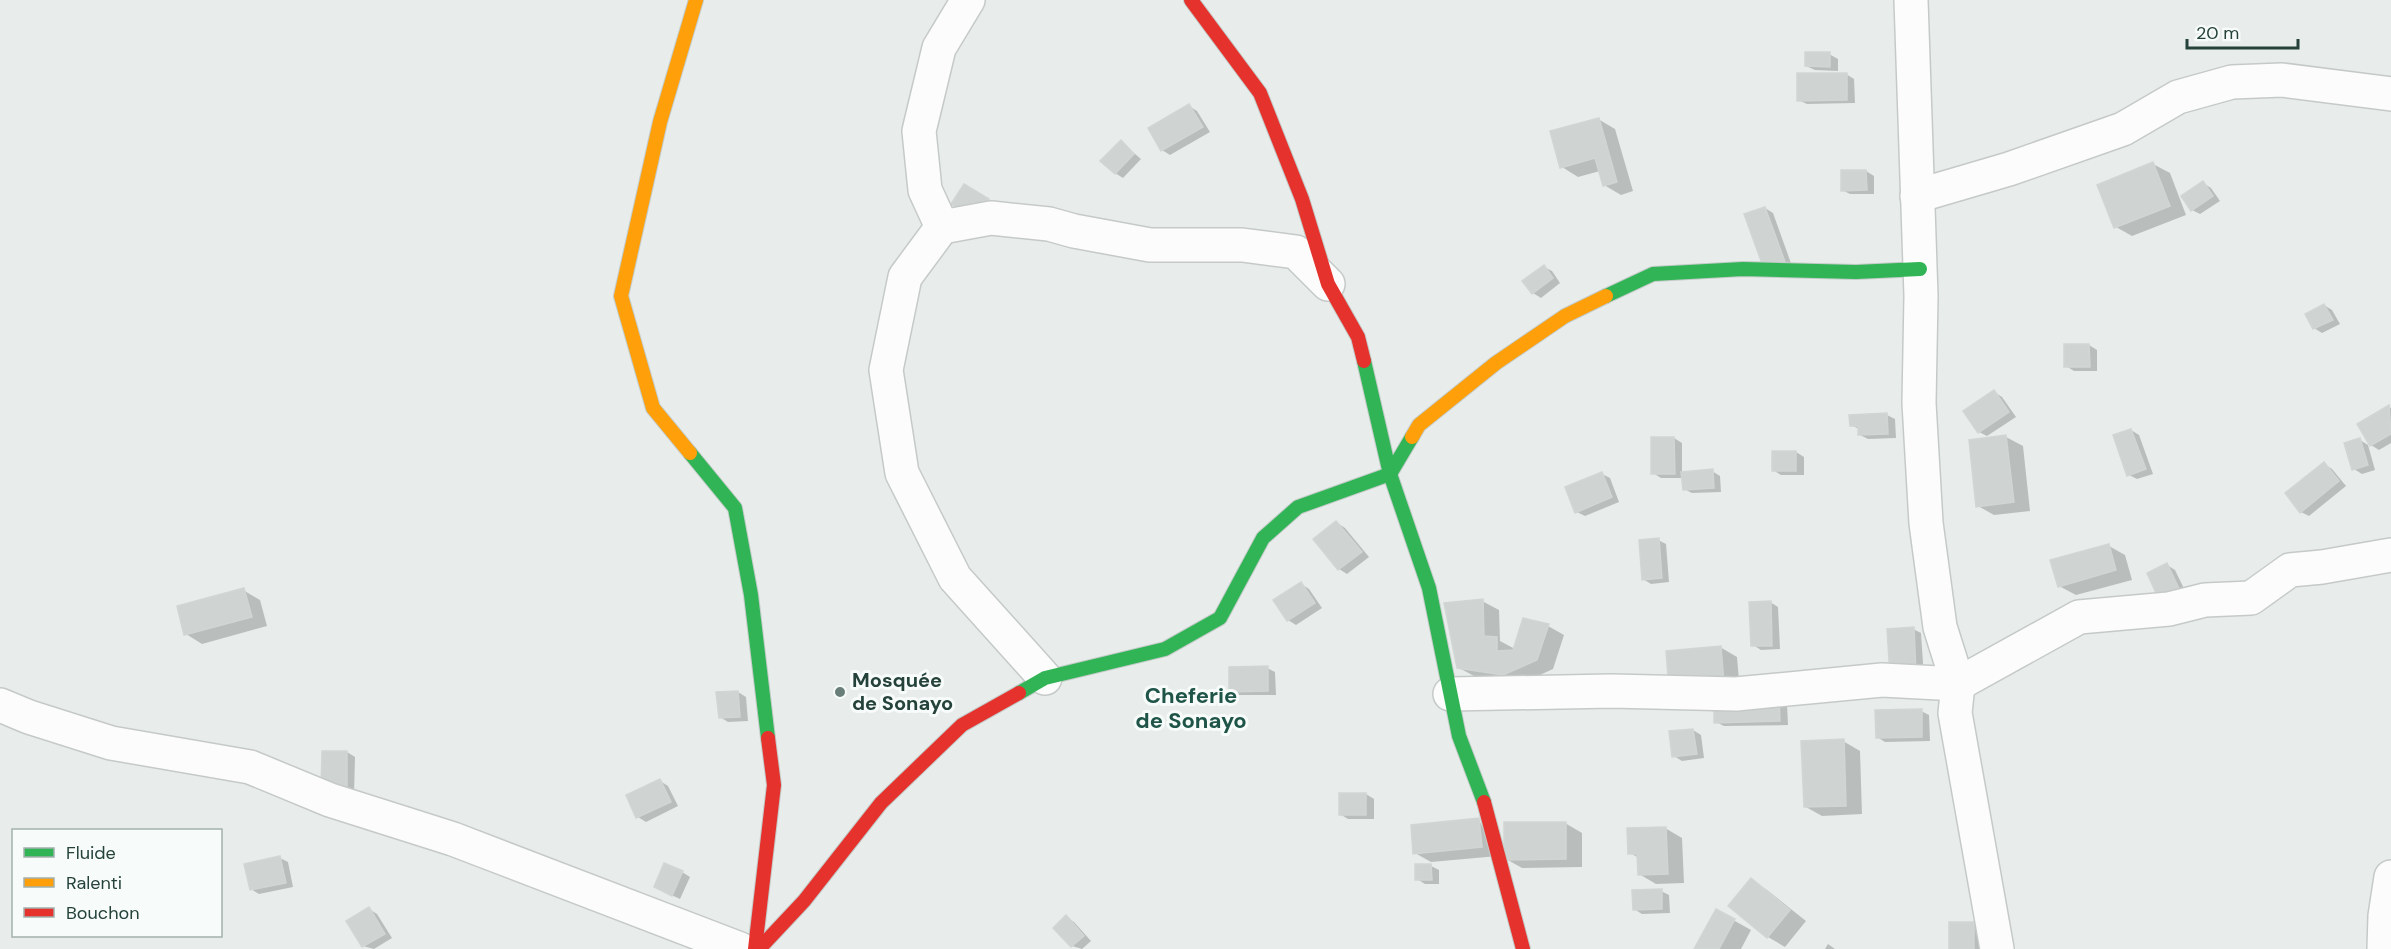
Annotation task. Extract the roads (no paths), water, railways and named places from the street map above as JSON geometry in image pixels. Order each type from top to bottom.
[{"type":"street","points":[[696,0],[660,122],[621,296],[653,408],[735,508],[751,595],[774,785],[757,949]]},
{"type":"street","points":[[942,227],[925,190],[919,131],[939,48],[968,0]]},
{"type":"street","points":[[1191,0],[1260,93],[1302,199],[1328,284],[1358,337],[1390,474],[1429,588],[1459,736],[1485,806],[1523,949]]},
{"type":"street","points":[[1911,0],[1920,269],[1919,404],[1926,523],[1940,627],[1958,684],[1956,713],[1997,949]]},
{"type":"street","points":[[1917,196],[2008,169],[2123,129],[2178,97],[2232,82],[2282,80],[2391,94]]},
{"type":"street","points":[[1046,678],[955,578],[902,473],[886,370],[905,277],[942,227],[992,218],[1049,224],[1149,245],[1242,245],[1296,252],[1328,284]]},
{"type":"street","points":[[757,949],[804,901],[882,803],[962,725],[1046,678],[1165,650],[1220,618],[1263,538],[1298,507],[1390,474],[1419,425],[1496,363],[1565,316],[1653,273],[1743,269],[1856,272],[1920,269]]},
{"type":"street","points":[[1450,694],[1612,691],[1736,694],[1882,680],[1958,684],[2079,617],[2169,609],[2205,600],[2251,598],[2290,570],[2391,555]]},
{"type":"street","points":[[0,705],[29,717],[111,743],[250,767],[330,800],[453,839],[740,949]]},
{"type":"street","points":[[2384,949],[2385,916],[2391,877]]},
{"type":"place","name":"Mosquée de Sonayo","points":[[840,692]]},
{"type":"district","name":"Cheferie de Sonayo","points":[[1191,708]]}]
